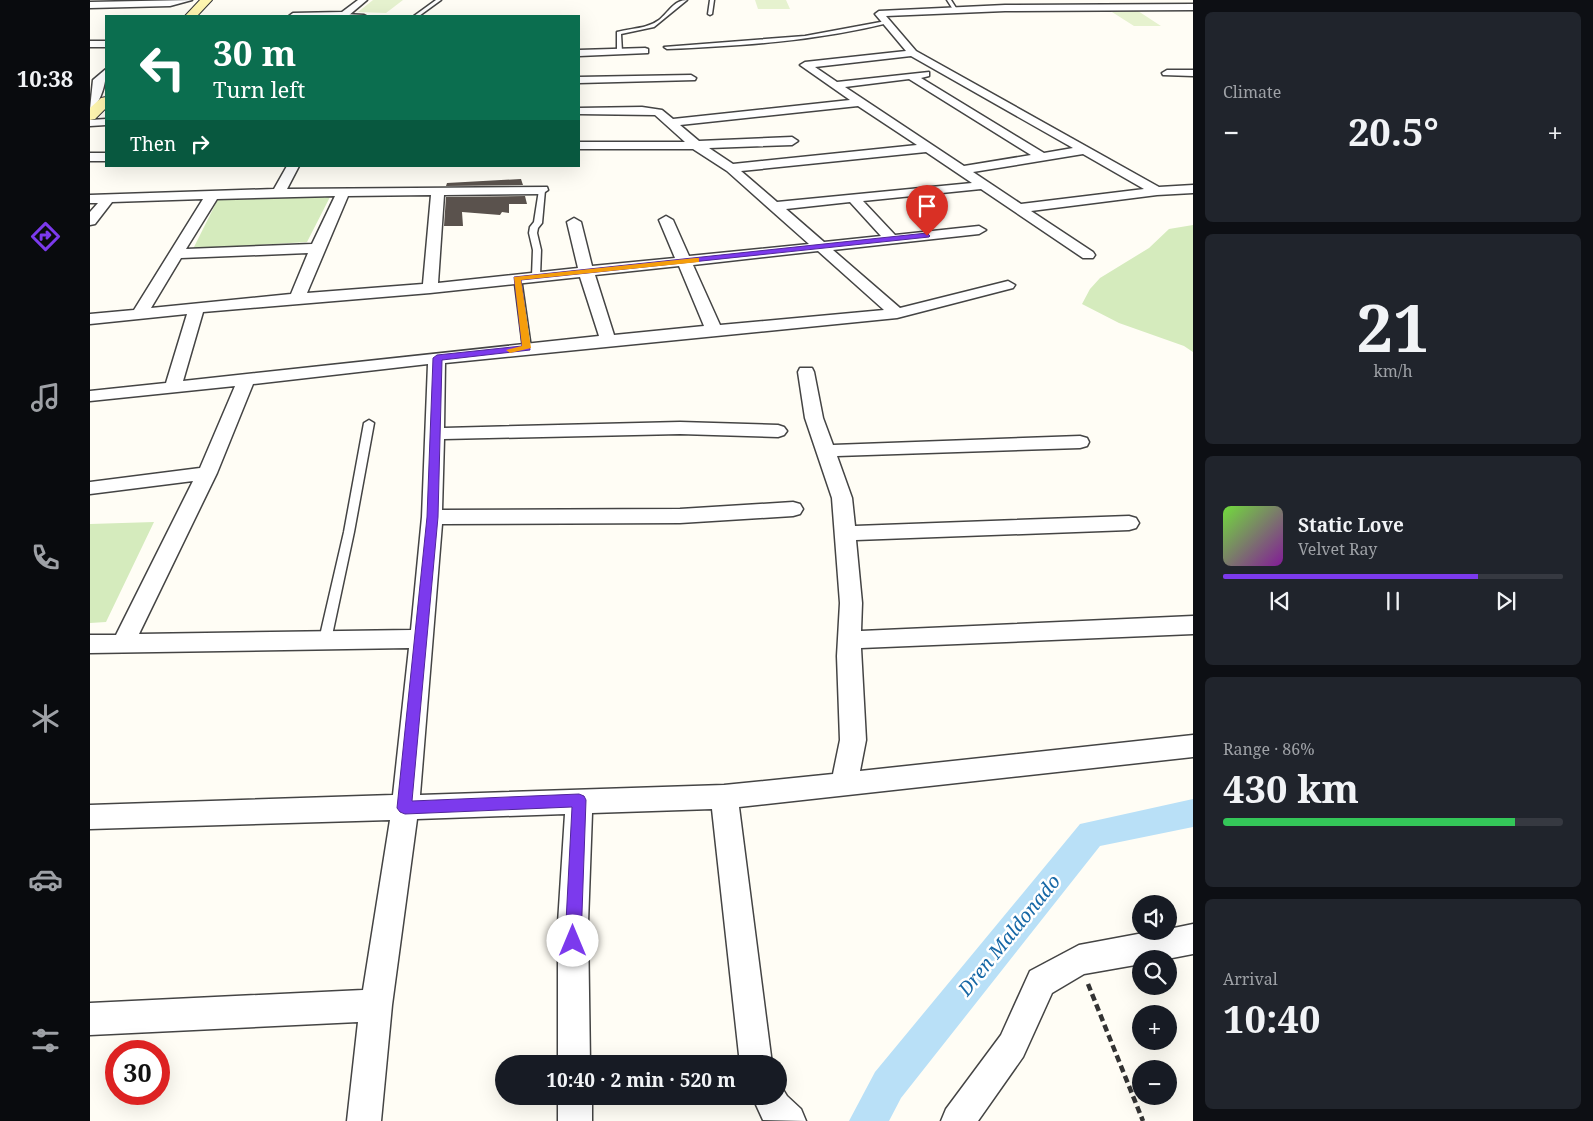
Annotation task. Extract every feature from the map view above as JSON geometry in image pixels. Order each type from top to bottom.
[{"type":"street","points":[[91,11],[117,2],[188,0]]},
{"type":"street","points":[[192,15],[206,0]]},
{"type":"street","points":[[344,15],[362,0]]},
{"type":"street","points":[[966,10],[973,0]]},
{"type":"street","points":[[168,11],[178,1]]},
{"type":"street","points":[[1157,191],[913,53],[879,14],[952,5],[966,10],[1193,7]]},
{"type":"street","points":[[90,44],[105,44]]},
{"type":"street","points":[[580,53],[645,51]]},
{"type":"street","points":[[913,53],[805,65],[927,148],[1021,208],[1088,255]]},
{"type":"street","points":[[836,85],[945,72]]},
{"type":"street","points":[[1167,73],[1193,73]]},
{"type":"street","points":[[90,106],[105,74]]},
{"type":"street","points":[[911,76],[1042,157]]},
{"type":"street","points":[[580,80],[691,78]]},
{"type":"street","points":[[90,116],[105,102]]},
{"type":"street","points":[[671,122],[862,102]]},
{"type":"street","points":[[580,111],[651,110],[658,112],[696,145],[731,168],[897,313]]},
{"type":"street","points":[[90,123],[105,122]]},
{"type":"street","points":[[580,146],[696,145],[792,141]]},
{"type":"street","points":[[731,168],[927,148]]},
{"type":"street","points":[[962,170],[1084,150]]},
{"type":"street","points":[[90,157],[105,157]]},
{"type":"street","points":[[278,193],[292,167]]},
{"type":"street","points":[[774,206],[985,185]]},
{"type":"street","points":[[1021,208],[1157,191],[1193,189]]},
{"type":"street","points":[[90,199],[278,193],[542,190]]},
{"type":"street","points":[[430,288],[438,192]]},
{"type":"street","points":[[297,298],[317,248],[343,193]]},
{"type":"street","points":[[140,313],[212,196]]},
{"type":"street","points":[[854,198],[891,240]]},
{"type":"street","points":[[90,221],[108,199]]},
{"type":"street","points":[[666,220],[714,330]]},
{"type":"street","points":[[574,222],[586,271],[608,340]]},
{"type":"street","points":[[90,319],[297,298],[430,288],[979,230]]},
{"type":"street","points":[[176,254],[317,248]]},
{"type":"street","points":[[90,396],[527,348],[897,313],[1008,285]]},
{"type":"street","points":[[174,387],[196,309]]},
{"type":"street","points":[[364,1121],[376,1005],[405,808],[432,517],[437,358]]},
{"type":"street","points":[[806,372],[814,418],[842,498],[850,603],[853,740],[844,784]]},
{"type":"street","points":[[123,643],[207,473],[246,379]]},
{"type":"street","points":[[435,434],[680,428],[778,431]]},
{"type":"street","points":[[826,451],[1080,442]]},
{"type":"street","points":[[90,488],[207,473]]},
{"type":"street","points":[[432,517],[680,516],[793,509]]},
{"type":"street","points":[[845,532],[1129,523]]},
{"type":"street","points":[[850,640],[1193,624]]},
{"type":"street","points":[[90,644],[420,639]]},
{"type":"street","points":[[90,817],[724,796],[1193,746]]},
{"type":"street","points":[[724,796],[755,1055]]},
{"type":"street","points":[[574,1055],[573,923],[579,800]]},
{"type":"street","points":[[958,1121],[1012,1046],[1041,982],[1079,960],[1193,939]]},
{"type":"street","points":[[90,1019],[376,1005]]},
{"type":"street","points":[[575,1105],[575,1121]]},
{"type":"street","points":[[774,1105],[789,1121]]},
{"type":"lane","points":[[417,15],[439,0]]},
{"type":"lane","points":[[619,52],[618,33],[644,30],[661,21],[678,3],[685,0]]},
{"type":"lane","points":[[710,14],[712,0]]},
{"type":"lane","points":[[944,0],[952,5]]},
{"type":"lane","points":[[667,47],[710,46],[845,33],[886,22]]},
{"type":"lane","points":[[536,276],[537,250],[533,232],[538,222],[542,190]]},
{"type":"lane","points":[[517,278],[527,348]]},
{"type":"lane","points":[[325,640],[349,532],[369,423]]},
{"type":"path","points":[[1079,960],[1143,1121]]},
{"type":"green space","points":[[373,0],[403,0],[386,13],[358,12]]},
{"type":"green space","points":[[755,0],[786,0],[790,9],[758,9]]},
{"type":"green space","points":[[1138,11],[1161,26],[1134,26],[1112,12]]},
{"type":"green space","points":[[330,197],[307,242],[193,249],[218,199]]},
{"type":"green space","points":[[1193,225],[1193,352],[1184,346],[1119,323],[1082,304],[1090,289],[1100,278],[1149,248],[1169,229]]},
{"type":"green space","points":[[154,522],[106,622],[90,623],[90,524]]},
{"type":"building","points":[[521,179],[523,185],[446,186],[447,183]]},
{"type":"building","points":[[525,196],[527,204],[509,204],[509,213],[502,212],[500,215],[462,212],[463,226],[444,226],[446,197]]},
{"type":"waterway","name":"Dren Maldonado","points":[[868,1121],[888,1085],[1091,834],[1193,813]]},
{"type":"slow traffic","points":[[510,350],[527,348],[517,278],[696,260]]},
{"type":"route","points":[[573,941],[579,800],[405,808],[432,517],[437,358],[527,348],[517,278],[927,236]]}]
